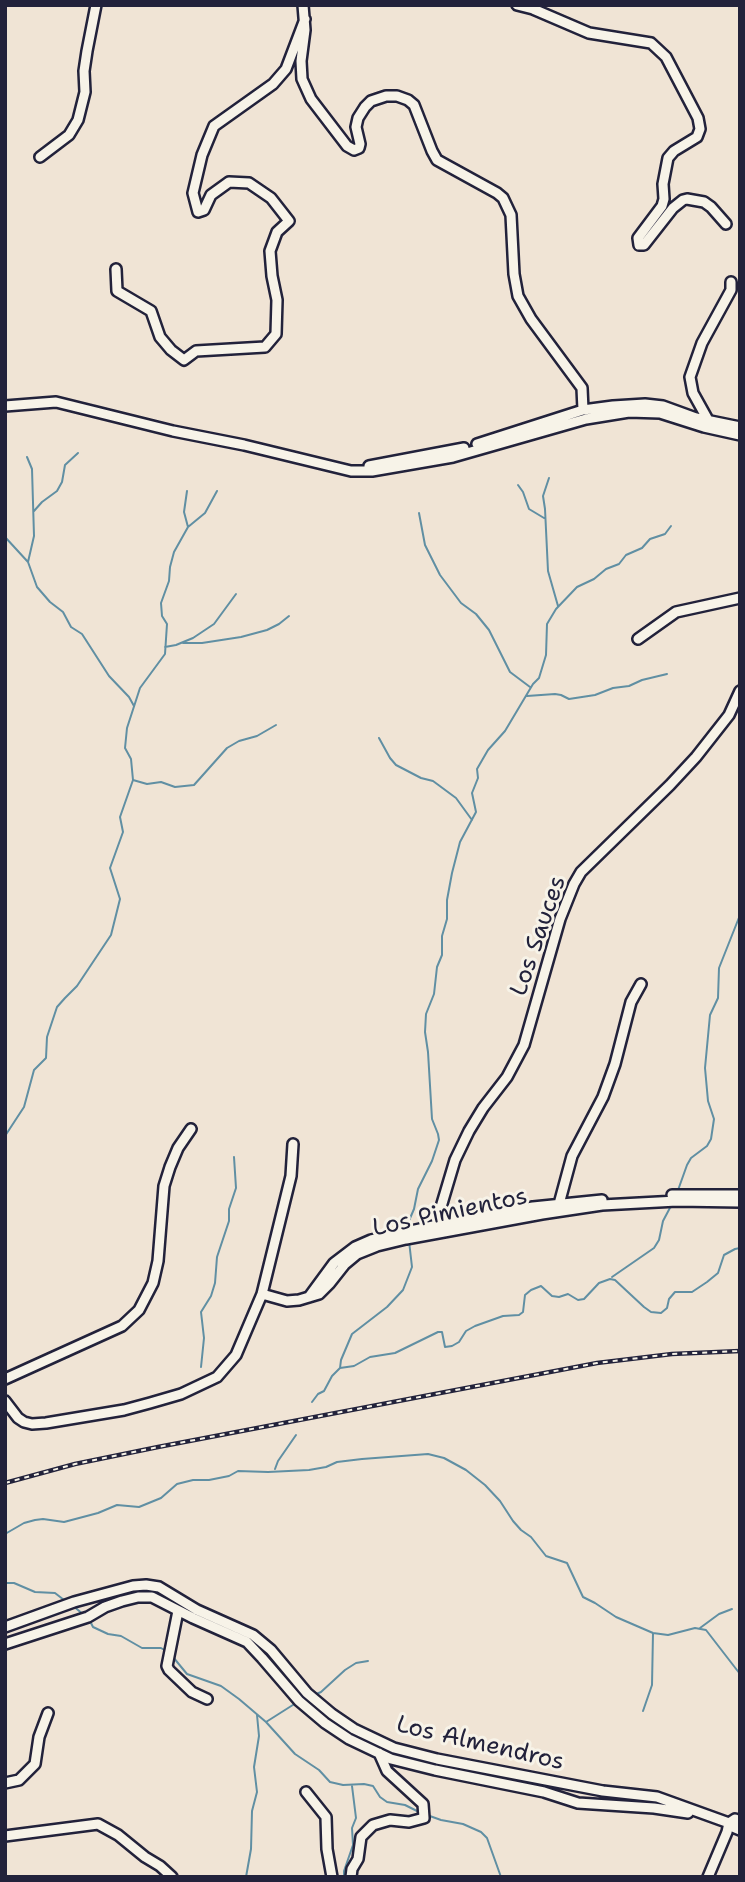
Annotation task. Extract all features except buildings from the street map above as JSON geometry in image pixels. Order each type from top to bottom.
[{"type":"street","points":[[40,157],[69,135],[78,120],[85,92],[86,51],[96,5]]},
{"type":"street","points":[[303,5],[305,19],[302,79],[310,99],[347,146],[354,150],[359,148],[356,127],[365,107],[386,96],[397,96],[414,105],[437,160],[503,198],[511,215],[518,296],[531,319],[582,388],[583,410]]},
{"type":"street","points":[[517,5],[589,33],[651,43],[666,57],[698,118],[700,128],[697,136],[674,150],[668,158],[662,206],[639,238],[639,245],[644,245],[673,208],[687,199],[705,202],[726,224]]},
{"type":"street","points":[[116,269],[117,291],[150,311],[160,337],[184,360],[196,351],[265,347],[276,334],[277,300],[270,251],[277,232],[289,221],[271,198],[249,183],[229,182],[211,195],[204,210],[198,212],[192,193],[202,155],[214,125],[273,84],[286,69],[305,19]]},
{"type":"street","points":[[708,421],[693,393],[690,377],[702,343],[730,290],[731,282]]},
{"type":"street","points":[[5,406],[56,402],[351,471],[372,471],[453,457],[586,419],[629,412],[660,413],[740,435]]},
{"type":"street","points":[[369,466],[472,446],[583,410],[613,405],[663,406],[708,421],[740,427]]},
{"type":"street","points":[[638,639],[676,612],[740,598]]},
{"type":"street","name":"Los Sauces","points":[[442,1228],[441,1207],[455,1160],[469,1131],[507,1077],[524,1045],[574,884],[581,872],[696,757],[729,715],[740,691]]},
{"type":"street","points":[[559,1204],[572,1156],[603,1097],[615,1064],[631,1002],[641,985]]},
{"type":"street","points":[[5,1379],[122,1326],[139,1310],[153,1283],[158,1261],[164,1186],[178,1148],[191,1129]]},
{"type":"street","points":[[5,1401],[24,1422],[46,1423],[124,1410],[181,1394],[216,1377],[236,1355],[261,1294],[292,1176],[293,1144]]},
{"type":"street","name":"Los Pimientos","points":[[442,1228],[559,1204],[631,1197],[740,1195]]},
{"type":"street","name":"Los Pimientos","points":[[261,1294],[288,1301],[309,1297],[334,1263],[355,1247],[380,1238],[602,1205],[677,1201],[740,1202]]},
{"type":"street","name":"Los Almendros","points":[[5,1628],[74,1602],[133,1586],[153,1586],[168,1592],[197,1611],[253,1635],[271,1650],[307,1693],[332,1714],[354,1729],[394,1748],[437,1759],[603,1791],[656,1797],[740,1829]]},
{"type":"street","points":[[166,1605],[168,1592]]},
{"type":"street","name":"Los Almendros","points":[[5,1644],[88,1617],[105,1607],[138,1597],[152,1597],[247,1642],[299,1701],[349,1739],[391,1759],[544,1792],[578,1803],[654,1808],[705,1815]]},
{"type":"street","points":[[178,1611],[167,1666],[192,1692],[207,1699]]},
{"type":"street","points":[[5,1783],[19,1780],[35,1764],[39,1737],[48,1713]]},
{"type":"street","points":[[351,1877],[358,1859],[361,1837],[373,1825],[390,1819],[409,1822],[424,1818],[423,1804],[387,1771],[379,1753]]},
{"type":"street","points":[[306,1792],[326,1817],[327,1849],[332,1877]]},
{"type":"street","points":[[708,1877],[729,1823],[736,1819],[740,1821]]},
{"type":"street","points":[[5,1836],[98,1824],[118,1835],[172,1877]]},
{"type":"waterway","points":[[34,511],[57,491],[62,482],[65,465],[78,453]]},
{"type":"waterway","points":[[27,457],[32,469],[34,536],[28,562]]},
{"type":"waterway","points":[[549,478],[543,496],[548,571],[558,606]]},
{"type":"waterway","points":[[518,485],[529,509],[544,518]]},
{"type":"waterway","points":[[187,491],[184,512],[188,527]]},
{"type":"waterway","points":[[5,1136],[24,1107],[34,1070],[46,1058],[47,1037],[57,1007],[77,986],[111,935],[120,899],[110,868],[123,832],[120,817],[133,780],[131,759],[125,748],[127,728],[140,688],[165,654],[167,624],[162,616],[161,603],[169,581],[174,552],[188,527],[205,513],[217,491]]},
{"type":"waterway","points":[[419,513],[425,545],[440,575],[461,603],[476,614],[489,630],[510,672],[530,687]]},
{"type":"waterway","points":[[409,1228],[418,1189],[439,1140],[432,1119],[426,1014],[434,994],[437,967],[442,955],[442,936],[447,919],[452,873],[460,842],[476,812],[472,793],[478,778],[477,769],[539,678],[546,655],[547,624],[556,609],[577,587],[619,564],[626,555],[642,548],[650,539],[665,534],[671,526]]},
{"type":"waterway","points":[[5,537],[28,562],[37,587],[63,612],[71,627],[82,634],[109,676],[134,706]]},
{"type":"waterway","points":[[165,647],[193,638],[214,624],[236,594]]},
{"type":"waterway","points":[[183,643],[241,637],[267,630],[289,616]]},
{"type":"waterway","points":[[527,696],[555,694],[569,699],[595,695],[667,674]]},
{"type":"waterway","points":[[133,780],[147,784],[161,782],[175,787],[194,785],[227,748],[276,725]]},
{"type":"waterway","points":[[379,738],[396,765],[433,781],[456,798],[472,820]]},
{"type":"waterway","points":[[677,1193],[691,1158],[707,1146],[711,1139],[714,1119],[708,1101],[705,1068],[710,1015],[718,998],[719,968],[740,915]]},
{"type":"waterway","points":[[201,1367],[204,1338],[201,1312],[211,1296],[217,1257],[229,1221],[229,1209],[236,1188],[234,1157]]},
{"type":"waterway","points":[[612,1277],[654,1248],[672,1204]]},
{"type":"waterway","points":[[340,1368],[352,1334],[387,1307],[403,1290],[412,1267],[409,1241]]},
{"type":"waterway","points":[[312,1402],[324,1391],[340,1368],[354,1366],[370,1357],[395,1353],[438,1332],[442,1332],[445,1347],[452,1346],[459,1342],[466,1331],[475,1326],[503,1316],[519,1315],[523,1312],[525,1295],[541,1286],[552,1296],[568,1294],[578,1300],[584,1299],[599,1283],[615,1280],[644,1307],[651,1312],[661,1313],[667,1308],[669,1299],[675,1292],[692,1292],[707,1282],[718,1273],[724,1255],[740,1248]]},
{"type":"waterway","points":[[275,1469],[296,1435]]},
{"type":"waterway","points":[[5,1534],[35,1520],[64,1522],[117,1505],[139,1507],[161,1498],[177,1484],[229,1476],[238,1471],[309,1470],[337,1462],[428,1454],[444,1458],[485,1485],[513,1521],[531,1537],[546,1556],[567,1563],[583,1597],[616,1617],[653,1633],[668,1635],[695,1628],[706,1630],[740,1674]]},
{"type":"waterway","points":[[5,1583],[14,1583],[35,1592],[55,1593],[64,1600]]},
{"type":"waterway","points":[[72,1605],[84,1615]]},
{"type":"waterway","points":[[700,1628],[719,1614],[732,1609]]},
{"type":"waterway","points":[[90,1621],[93,1627],[121,1636],[142,1648],[161,1648],[166,1651]]},
{"type":"waterway","points":[[643,1711],[652,1685],[653,1633]]},
{"type":"waterway","points":[[173,1657],[187,1674],[221,1686],[239,1699],[266,1722],[295,1754],[319,1770],[330,1782],[373,1786],[387,1802],[405,1805],[421,1813]]},
{"type":"waterway","points":[[314,1695],[356,1663],[368,1661]]},
{"type":"waterway","points":[[266,1722],[296,1703]]},
{"type":"waterway","points":[[246,1877],[251,1849],[252,1811],[257,1792],[254,1767],[259,1736],[257,1715]]},
{"type":"waterway","points":[[344,1877],[353,1845],[352,1828],[356,1818],[352,1786]]},
{"type":"waterway","points":[[427,1815],[463,1824],[481,1832],[487,1838],[501,1877]]},
{"type":"railway","points":[[5,1483],[75,1464],[158,1447],[597,1363],[672,1354],[740,1351]]}]
